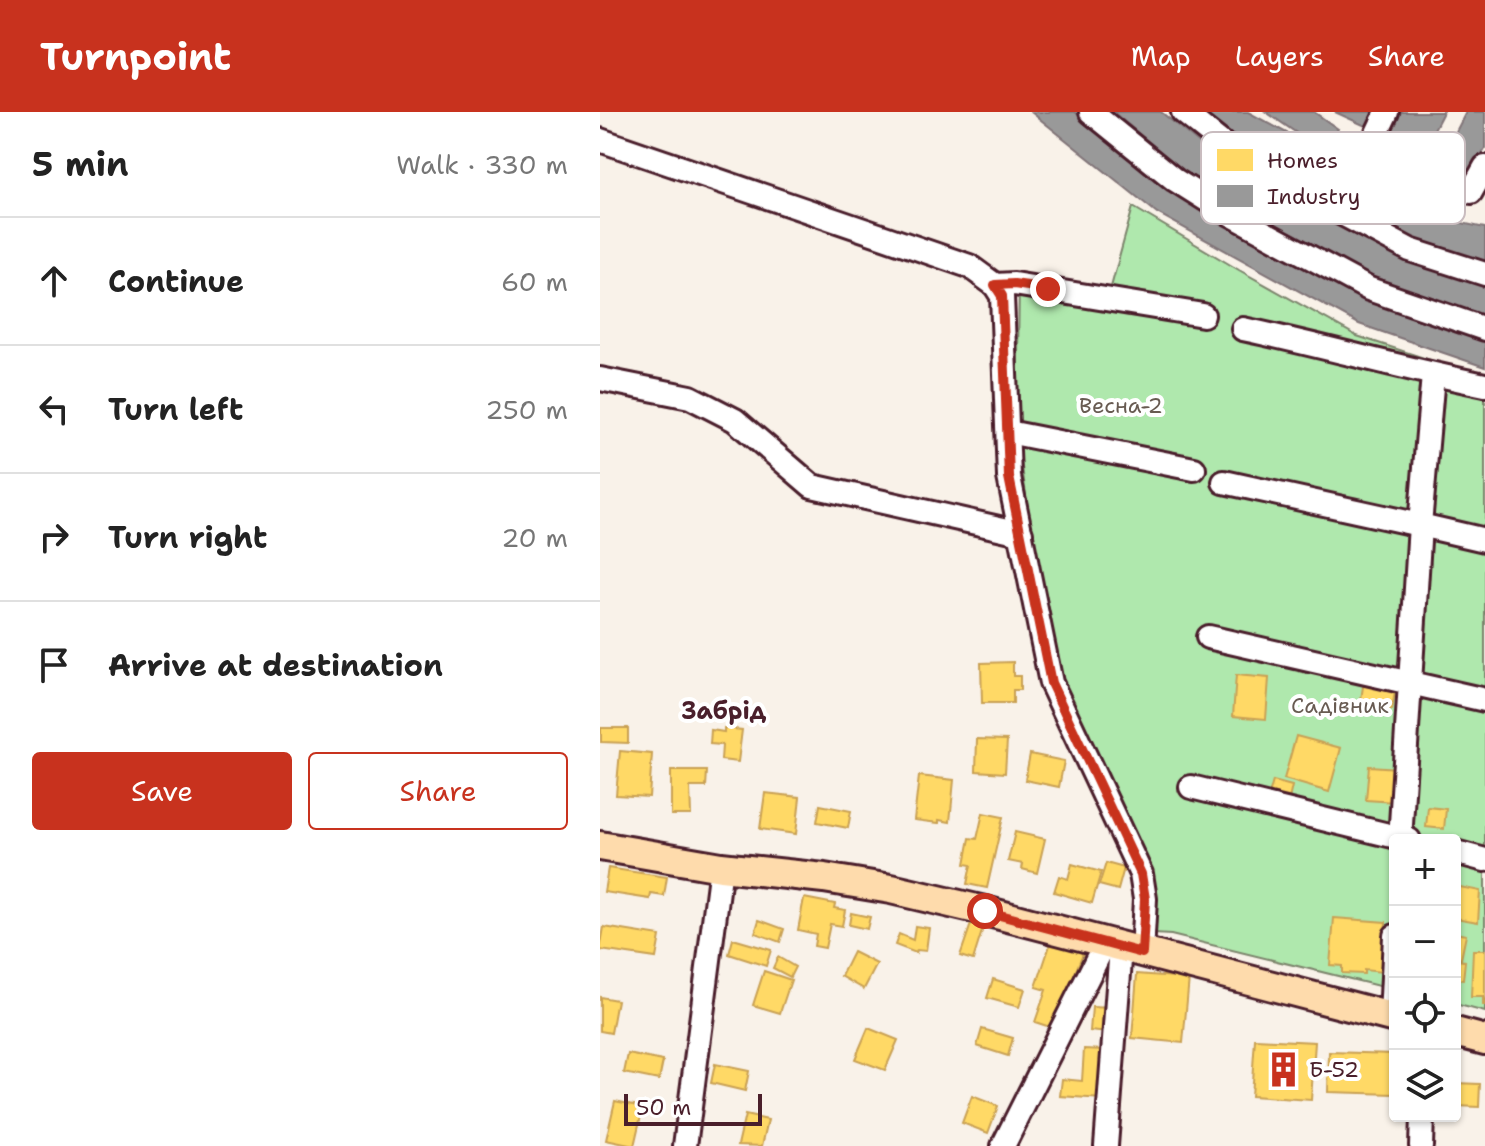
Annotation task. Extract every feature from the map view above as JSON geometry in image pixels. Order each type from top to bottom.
[{"type":"main road","points":[[600,846],[721,867],[891,889],[1389,1017]]},
{"type":"main road","points":[[1461,1034],[1485,1040]]},
{"type":"street","points":[[1091,112],[1175,180],[1201,196]]},
{"type":"street","points":[[1183,112],[1208,132]]},
{"type":"street","points":[[1378,132],[1387,112]]},
{"type":"street","points":[[600,140],[969,266],[995,285],[1002,296],[1009,477],[1051,683],[1141,874],[1145,899],[1123,948],[1003,1146]]},
{"type":"street","points":[[1471,192],[1485,167]]},
{"type":"street","points":[[1249,224],[1369,289],[1485,329]]},
{"type":"street","points":[[1361,224],[1410,250],[1485,274]]},
{"type":"street","points":[[995,285],[1025,286],[1203,315]]},
{"type":"street","points":[[1243,329],[1485,385]]},
{"type":"street","points":[[1403,834],[1409,681],[1433,375]]},
{"type":"street","points":[[600,379],[690,397],[735,420],[812,486],[1021,533]]},
{"type":"street","points":[[1008,432],[1194,469]]},
{"type":"street","points":[[1224,482],[1485,540]]},
{"type":"street","points":[[1208,637],[1485,700]]},
{"type":"street","points":[[1191,787],[1389,836]]},
{"type":"street","points":[[1461,854],[1485,860]]},
{"type":"street","points":[[685,1146],[721,867]]},
{"type":"street","points":[[1106,1146],[1123,948]]},
{"type":"street","points":[[1421,1146],[1422,1122]]},
{"type":"green space","name":"Садівник","points":[[1133,207],[1357,336],[1485,378],[1485,1012],[1461,1006],[1461,834],[1389,834],[1389,989],[1171,935],[1154,934],[1070,707],[1041,598],[1017,433],[1019,282],[1108,298]]},
{"type":"building: Homes","points":[[1013,662],[1013,676],[1020,676],[1020,690],[1013,690],[1013,703],[982,703],[981,663]]},
{"type":"building: Homes","points":[[1236,675],[1269,678],[1266,719],[1233,716]]},
{"type":"building: Homes","points":[[1364,680],[1396,685],[1392,710],[1360,706]]},
{"type":"building: Homes","points":[[601,728],[628,728],[628,743],[601,742]]},
{"type":"building: Homes","points":[[724,728],[742,730],[738,762],[721,760],[722,745],[710,744],[711,730],[724,732]]},
{"type":"building: Homes","points":[[1296,736],[1341,748],[1329,792],[1284,779]]},
{"type":"building: Homes","points":[[977,739],[1007,740],[1005,773],[976,771]]},
{"type":"building: Homes","points":[[620,751],[652,754],[649,797],[616,795]]},
{"type":"building: Homes","points":[[1030,754],[1064,761],[1059,787],[1025,780]]},
{"type":"building: Homes","points":[[1369,766],[1398,768],[1395,802],[1366,800]]},
{"type":"building: Homes","points":[[671,771],[707,771],[706,787],[690,787],[691,815],[671,815]]},
{"type":"building: Homes","points":[[919,776],[954,780],[950,822],[914,820]]},
{"type":"building: Homes","points":[[1273,781],[1292,786],[1288,804],[1268,799]]},
{"type":"building: Homes","points":[[765,793],[800,797],[796,834],[760,829]]},
{"type":"building: Homes","points":[[820,805],[851,811],[848,828],[817,822]]},
{"type":"building: Homes","points":[[1428,807],[1446,809],[1444,829],[1426,827]]},
{"type":"building: Homes","points":[[983,813],[1003,817],[987,888],[967,884],[971,865],[965,864],[970,838],[977,839]]},
{"type":"building: Homes","points":[[1015,832],[1045,839],[1037,873],[1022,869],[1023,864],[1008,861]]},
{"type":"building: Homes","points":[[1106,863],[1124,868],[1118,890],[1099,885]]},
{"type":"building: Homes","points":[[1072,864],[1101,872],[1092,903],[1054,892],[1059,876],[1068,879]]},
{"type":"building: Homes","points":[[608,868],[667,877],[664,896],[651,894],[650,899],[604,892]]},
{"type":"building: Homes","points":[[1461,887],[1480,891],[1478,922],[1461,919]]},
{"type":"building: Homes","points":[[804,898],[835,904],[834,908],[845,910],[842,926],[830,924],[825,948],[814,946],[816,934],[798,930]]},
{"type":"building: Homes","points":[[851,913],[870,917],[867,929],[849,925]]},
{"type":"building: Homes","points":[[1334,918],[1386,922],[1382,972],[1364,970],[1364,974],[1342,973],[1342,966],[1330,965]]},
{"type":"building: Homes","points":[[759,920],[784,929],[780,942],[755,933]]},
{"type":"building: Homes","points":[[971,924],[983,928],[973,960],[960,956]]},
{"type":"building: Homes","points":[[915,926],[929,928],[926,951],[917,950],[916,953],[895,945],[899,934],[913,940]]},
{"type":"building: Homes","points":[[604,927],[660,936],[656,958],[600,950]]},
{"type":"building: Homes","points":[[1461,934],[1466,935],[1461,959]]},
{"type":"building: Homes","points":[[733,939],[771,950],[766,966],[729,954]]},
{"type":"building: Homes","points":[[1051,942],[1083,953],[1053,1028],[1035,1022],[1046,990],[1036,987]]},
{"type":"building: Homes","points":[[1473,950],[1485,950],[1485,1005],[1483,997],[1471,997]]},
{"type":"building: Homes","points":[[853,952],[877,964],[864,989],[841,976]]},
{"type":"building: Homes","points":[[778,957],[795,967],[790,977],[773,968]]},
{"type":"building: Homes","points":[[1461,961],[1465,961],[1461,980]]},
{"type":"building: Homes","points":[[764,971],[791,980],[780,1013],[753,1005]]},
{"type":"building: Homes","points":[[1137,974],[1189,978],[1183,1043],[1132,1038]]},
{"type":"building: Homes","points":[[993,979],[1025,989],[1019,1007],[987,998]]},
{"type":"building: Homes","points":[[600,997],[617,1000],[611,1033],[600,1031]]},
{"type":"building: Homes","points":[[1092,1007],[1111,1008],[1108,1033],[1090,1031]]},
{"type":"building: Homes","points":[[868,1028],[898,1040],[885,1070],[855,1059]]},
{"type":"building: Homes","points":[[982,1029],[1013,1038],[1008,1056],[977,1046]]},
{"type":"building: Homes","name":"Б-52","points":[[1255,1039],[1315,1042],[1311,1100],[1251,1096]]},
{"type":"building: Homes","points":[[1084,1049],[1105,1050],[1102,1099],[1060,1096],[1062,1079],[1082,1081]]},
{"type":"building: Homes","points":[[1329,1052],[1389,1054],[1389,1094],[1328,1092]]},
{"type":"building: Homes","points":[[628,1054],[663,1061],[659,1080],[624,1073]]},
{"type":"building: Homes","points":[[715,1064],[749,1071],[745,1091],[711,1083]]},
{"type":"building: Homes","points":[[1461,1083],[1480,1084],[1479,1107],[1461,1106]]},
{"type":"building: Homes","points":[[972,1096],[998,1106],[988,1133],[962,1123]]},
{"type":"building: Homes","points":[[615,1101],[643,1107],[634,1146],[606,1140]]},
{"type":"building: Homes","points":[[745,1115],[768,1120],[762,1146],[738,1145]]},
{"type":"building: Industry","points":[[1031,112],[1075,112],[1173,191],[1201,207],[1201,224],[1231,224],[1364,300],[1485,341],[1485,367],[1359,324],[1157,213]]},
{"type":"building: Industry","points":[[1113,112],[1161,112],[1201,145],[1201,185]]},
{"type":"building: Industry","points":[[1191,112],[1248,112],[1285,132],[1214,132]]},
{"type":"building: Industry","points":[[1266,112],[1314,112],[1338,129],[1336,132],[1295,132]]},
{"type":"building: Industry","points":[[1335,112],[1380,112],[1372,129]]},
{"type":"building: Industry","points":[[1401,112],[1443,112],[1433,132],[1391,132]]},
{"type":"building: Industry","points":[[1466,112],[1485,112],[1485,148],[1465,186],[1465,132],[1456,132]]},
{"type":"building: Industry","points":[[1275,224],[1339,224],[1411,263],[1485,286],[1485,318],[1394,289]]},
{"type":"building: Industry","points":[[1377,224],[1465,224],[1485,228],[1485,264],[1420,248]]},
{"type":"place","name":"Б-52","points":[[1283,1069]]},
{"type":"district","name":"Забрід","points":[[724,711]]},
{"type":"route","points":[[985,911],[1142,953],[1145,899],[1141,874],[1051,683],[1009,477],[1002,296],[995,285],[1014,284],[1048,289]]},
{"type":"park label","name":"Весна-2","points":[[1121,405]]}]
